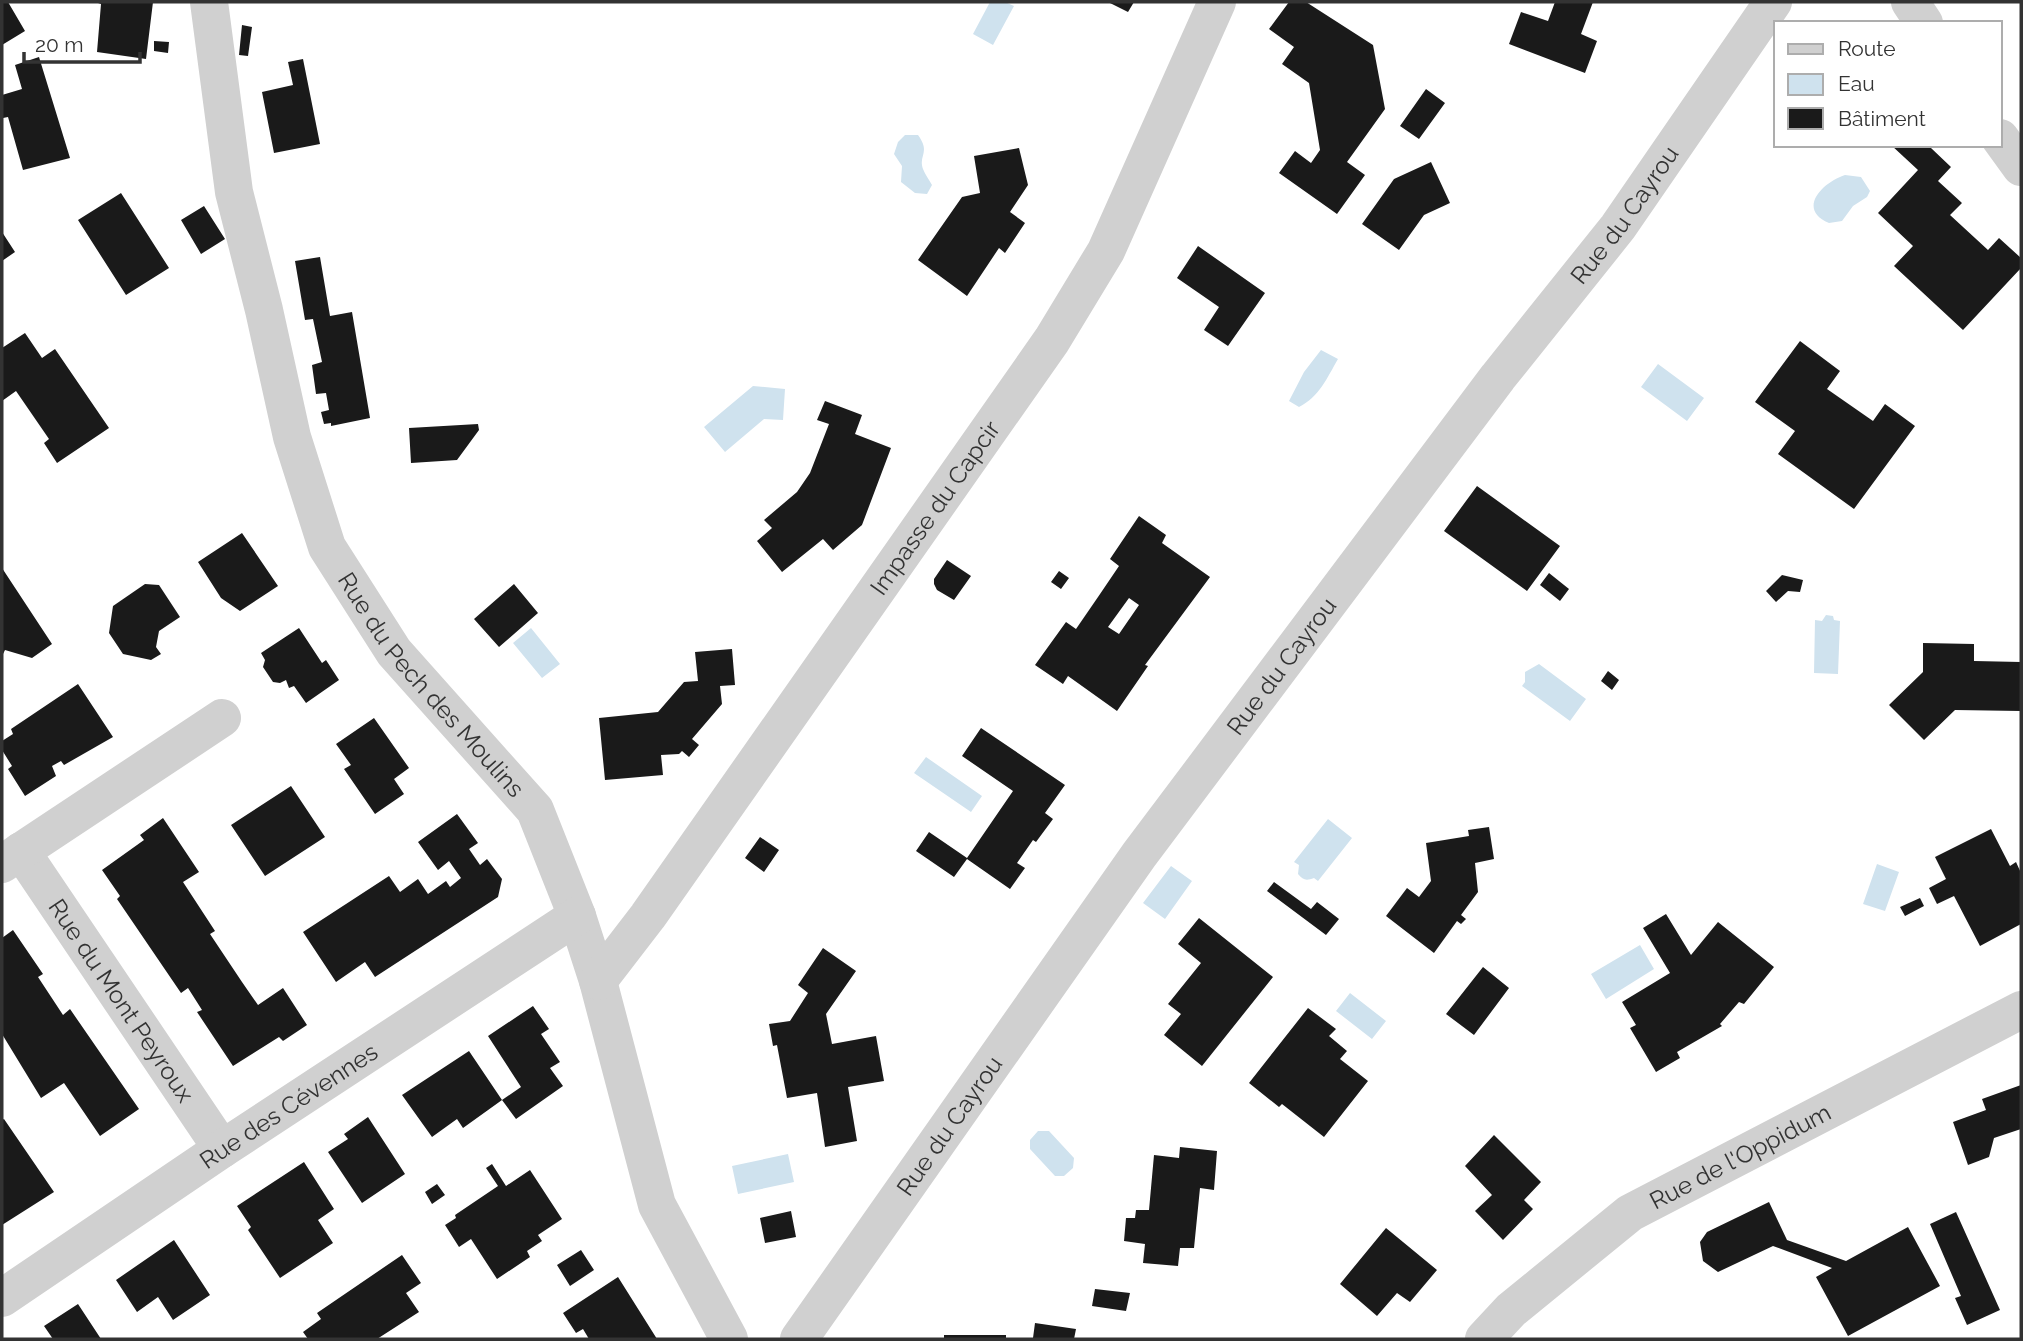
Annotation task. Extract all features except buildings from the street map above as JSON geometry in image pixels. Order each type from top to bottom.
[{"type":"street","name":"Rue du Pech des Moulins","points":[[209,2],[234,192],[292,437],[327,547],[394,652],[535,810],[577,916],[598,981],[657,1205],[729,1339]]},
{"type":"street","name":"Impasse du Capcir","points":[[598,981],[656,905],[1052,340],[1106,251],[1217,2]]},
{"type":"street","name":"Rue du Cayrou","points":[[799,1339],[1139,855],[1497,377],[1618,227],[1773,2]]},
{"type":"street","points":[[1910,2],[1923,21]]},
{"type":"street","points":[[2002,141],[2021,167]]},
{"type":"street","points":[[12,857],[222,719]]},
{"type":"street","name":"Rue du Mont Peyroux","points":[[12,857],[222,1149]]},
{"type":"street","name":"Rue des Cévennes","points":[[2,1298],[222,1149],[577,916]]},
{"type":"street","name":"Rue de l'Oppidum","points":[[1484,1339],[1511,1310],[1630,1213],[2021,1010]]},
{"type":"water","points":[[990,2],[1005,2],[1014,6],[993,45],[973,34]]},
{"type":"water","points":[[905,135],[918,135],[924,146],[922,164],[932,185],[927,194],[915,193],[901,182],[902,166],[894,154],[898,142]]},
{"type":"water","points":[[1845,175],[1861,177],[1870,191],[1867,197],[1853,206],[1842,221],[1829,223],[1814,211],[1816,196],[1829,183]]},
{"type":"water","points":[[1321,350],[1338,359],[1317,392],[1299,407],[1289,401],[1304,372]]},
{"type":"water","points":[[1658,364],[1704,398],[1687,421],[1641,387]]},
{"type":"water","points":[[753,386],[785,389],[783,420],[764,419],[725,452],[704,427]]},
{"type":"water","points":[[1826,615],[1840,621],[1838,674],[1814,673],[1815,620],[1822,621]]},
{"type":"water","points":[[531,628],[560,664],[542,678],[513,643]]},
{"type":"water","points":[[1539,664],[1586,699],[1570,721],[1522,686],[1525,672]]},
{"type":"water","points":[[926,757],[982,796],[971,812],[914,773]]},
{"type":"water","points":[[1328,819],[1352,838],[1318,881],[1314,878],[1303,879],[1298,874],[1299,865],[1294,862]]},
{"type":"water","points":[[1877,864],[1899,872],[1885,911],[1863,904]]},
{"type":"water","points":[[1171,866],[1192,881],[1165,919],[1143,903]]},
{"type":"water","points":[[1640,945],[1654,969],[1606,999],[1591,974]]},
{"type":"water","points":[[1350,993],[1386,1021],[1372,1039],[1336,1011]]},
{"type":"water","points":[[1038,1131],[1049,1131],[1074,1158],[1073,1168],[1064,1176],[1055,1176],[1030,1149],[1030,1140]]},
{"type":"water","points":[[788,1154],[794,1182],[738,1194],[732,1166]]}]
